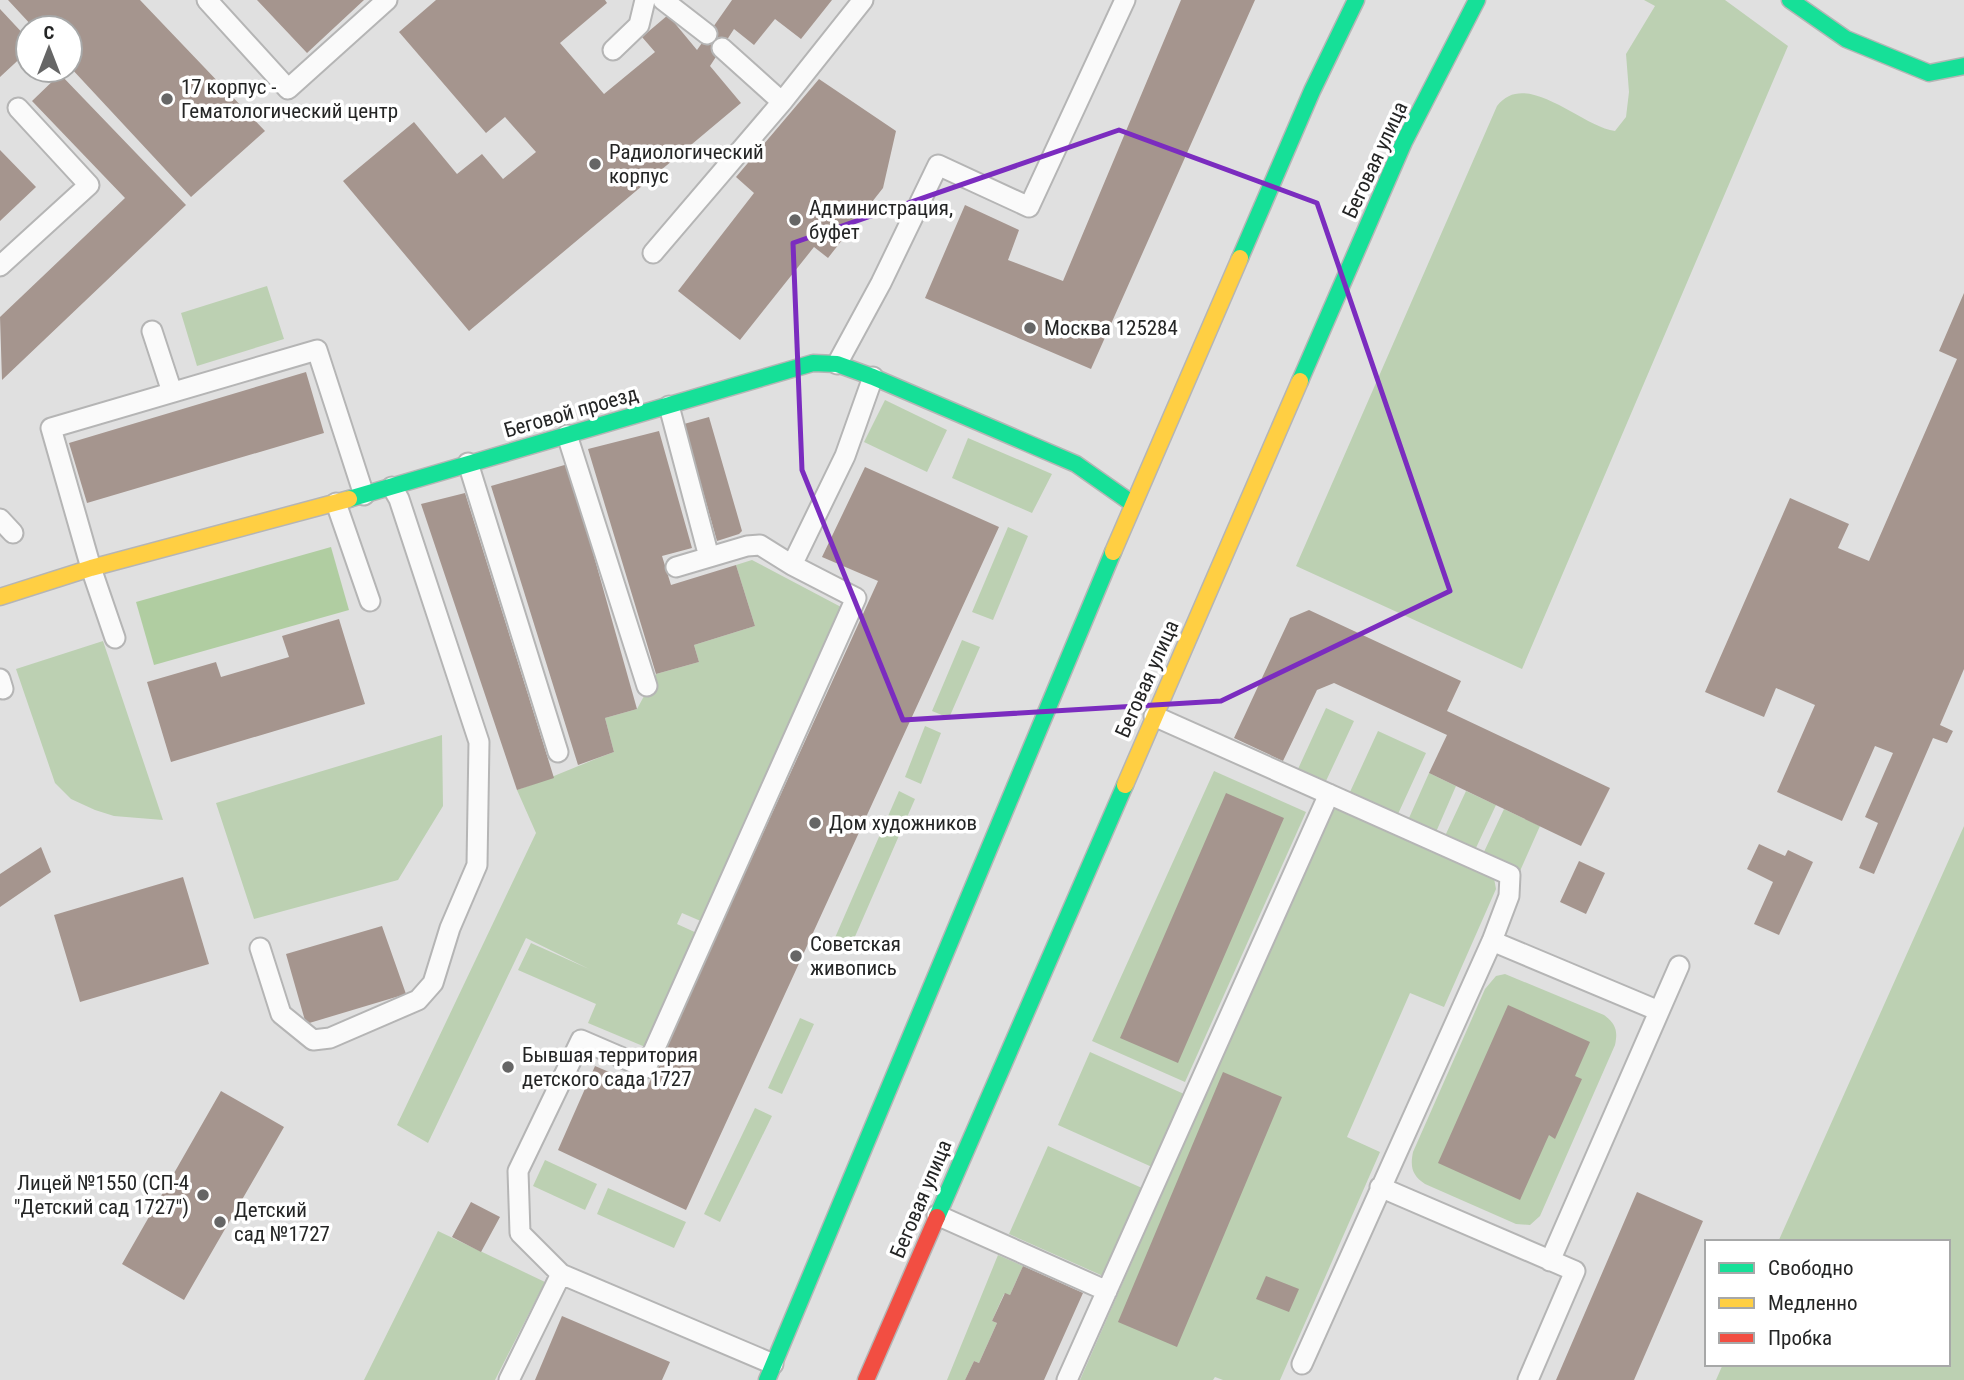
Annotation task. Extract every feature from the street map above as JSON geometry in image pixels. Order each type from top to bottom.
[{"type":"main road","points":[[770,1372],[1133,504],[1312,91],[1356,0]]},
{"type":"main road","name":"Беговая улица","points":[[866,1380],[1404,142],[1477,0]]},
{"type":"main road","points":[[1790,0],[1846,40],[1929,73],[1964,66]]},
{"type":"main road","name":"Беговой проезд","points":[[0,597],[91,568],[392,487],[813,363],[837,364],[873,377],[1076,464],[1133,504]]},
{"type":"lane","points":[[207,0],[288,89],[387,0]]},
{"type":"lane","points":[[613,50],[639,26],[645,0]]},
{"type":"lane","points":[[663,0],[715,41],[782,102]]},
{"type":"lane","points":[[653,253],[782,102],[863,0]]},
{"type":"lane","points":[[837,364],[881,283],[938,165],[1029,207],[1125,0]]},
{"type":"lane","points":[[0,267],[89,185],[18,108]]},
{"type":"lane","points":[[152,331],[172,392]]},
{"type":"lane","points":[[115,638],[91,568],[51,428],[317,350],[364,495]]},
{"type":"lane","points":[[792,565],[845,456],[873,377]]},
{"type":"lane","points":[[668,406],[709,557]]},
{"type":"lane","points":[[567,435],[647,686]]},
{"type":"lane","points":[[468,463],[558,752]]},
{"type":"lane","points":[[260,948],[281,1014],[313,1040],[330,1038],[418,1000],[433,983],[450,928],[477,865],[479,742],[399,499],[392,487]]},
{"type":"lane","points":[[336,503],[370,601]]},
{"type":"lane","points":[[676,567],[747,546],[760,545],[856,598],[646,1068],[581,1040],[518,1171],[520,1233],[561,1273],[770,1372]]},
{"type":"lane","points":[[1154,716],[1510,875],[1509,896],[1492,941],[1302,1364]]},
{"type":"lane","points":[[1067,1380],[1329,794]]},
{"type":"lane","points":[[1492,941],[1659,1011]]},
{"type":"lane","points":[[1550,1261],[1679,966]]},
{"type":"lane","points":[[1380,1187],[1575,1271],[1528,1380]]},
{"type":"lane","points":[[937,1215],[1107,1291]]},
{"type":"lane","points":[[509,1380],[561,1273]]},
{"type":"highlighted area","points":[[1119,130],[1317,203],[1450,591],[1221,701],[903,720],[802,470],[793,243]]},
{"type":"green space","points":[[1644,0],[1725,0],[1788,46],[1522,669],[1296,566],[1497,106],[1509,96],[1523,93],[1538,96],[1601,127],[1615,131],[1626,117],[1629,92],[1626,54],[1655,6]]},
{"type":"green space","points":[[267,286],[284,339],[197,366],[181,313]]},
{"type":"green space","points":[[885,400],[947,430],[927,472],[864,442]]},
{"type":"green space","points":[[968,438],[1052,474],[1032,513],[952,478]]},
{"type":"green space","points":[[1008,527],[1028,536],[993,620],[972,612]]},
{"type":"green space","points":[[331,547],[349,610],[154,665],[136,602]]},
{"type":"green space","points":[[752,560],[841,607],[703,922],[682,913],[677,924],[699,934],[650,1049],[588,1023],[596,1004],[518,970],[531,943],[589,969],[526,938],[428,1143],[397,1125],[536,833],[517,790],[614,752],[605,718],[637,709],[656,674],[699,662],[694,645],[755,626],[736,565]]},
{"type":"green space","points":[[962,640],[980,647],[949,718],[932,711]]},
{"type":"green space","points":[[103,641],[163,820],[114,816],[95,810],[71,799],[55,783],[16,669]]},
{"type":"green space","points":[[1326,708],[1354,721],[1326,781],[1298,769]]},
{"type":"green space","points":[[925,726],[941,733],[921,784],[905,777]]},
{"type":"green space","points":[[1378,731],[1426,753],[1398,814],[1350,792]]},
{"type":"green space","points":[[442,735],[443,806],[398,880],[254,919],[216,803]]},
{"type":"green space","points":[[1214,771],[1306,812],[1185,1082],[1092,1041]]},
{"type":"green space","points":[[1429,773],[1456,786],[1436,832],[1409,818]]},
{"type":"green space","points":[[899,791],[915,799],[850,948],[834,940]]},
{"type":"green space","points":[[1466,791],[1496,805],[1475,850],[1445,836]]},
{"type":"green space","points":[[1338,809],[1494,878],[1496,889],[1444,1007],[1410,993],[1347,1137],[1380,1152],[1280,1380],[1223,1380],[1215,1377],[1213,1380],[1080,1380],[1328,816],[1332,810]]},
{"type":"green space","points":[[1504,809],[1540,826],[1520,871],[1483,854]]},
{"type":"green space","points":[[1964,826],[1964,1380],[1716,1380],[1722,1366],[1950,1366],[1950,1240],[1779,1240]]},
{"type":"green space","points":[[1505,974],[1604,1015],[1614,1025],[1616,1032],[1615,1045],[1540,1216],[1530,1225],[1516,1224],[1425,1184],[1417,1177],[1412,1166],[1413,1152],[1485,989],[1496,976]]},
{"type":"green space","points":[[800,1018],[814,1024],[782,1094],[768,1088]]},
{"type":"green space","points":[[1090,1052],[1184,1094],[1152,1167],[1058,1125]]},
{"type":"green space","points":[[755,1108],[772,1116],[720,1222],[704,1214]]},
{"type":"green space","points":[[1048,1146],[1142,1188],[1103,1276],[1009,1234]]},
{"type":"green space","points":[[545,1160],[597,1184],[585,1210],[533,1186]]},
{"type":"green space","points":[[608,1188],[686,1222],[674,1248],[597,1214]]},
{"type":"green space","points":[[438,1231],[545,1282],[495,1380],[364,1380]]},
{"type":"green space","points":[[998,1255],[1023,1266],[1010,1295],[1004,1294],[992,1321],[997,1323],[979,1363],[974,1361],[965,1380],[947,1380]]},
{"type":"building","name":"17 корпус - Гематологический центр","points":[[8,0],[140,0],[265,131],[191,197],[84,82],[84,14],[21,14]]},
{"type":"building","points":[[257,0],[364,0],[307,53]]},
{"type":"building","name":"Радиологический корпус","points":[[436,0],[605,0],[607,3],[560,43],[604,94],[655,52],[642,37],[668,15],[697,50],[732,0],[832,0],[801,39],[775,19],[754,45],[734,29],[710,66],[741,103],[469,331],[343,181],[414,122],[457,174],[482,154],[503,179],[536,152],[505,117],[486,133],[399,32]]},
{"type":"building","points":[[1181,0],[1255,0],[1091,369],[925,298],[965,205],[1019,230],[1008,260],[1063,281]]},
{"type":"building","points":[[0,9],[14,24],[14,64],[0,77]]},
{"type":"building","name":"Администрация, буфет","points":[[819,79],[896,131],[883,188],[828,258],[814,247],[740,340],[678,291],[754,193],[736,177]]},
{"type":"building","points":[[50,84],[70,84],[186,205],[2,380],[0,317],[125,198],[32,101]]},
{"type":"building","points":[[0,150],[36,187],[0,221]]},
{"type":"building","points":[[1964,293],[1964,669],[1940,725],[1953,731],[1947,743],[1933,738],[1874,874],[1859,868],[1878,823],[1865,817],[1893,753],[1875,746],[1842,821],[1777,792],[1815,705],[1776,688],[1764,717],[1705,692],[1790,498],[1849,524],[1838,548],[1869,561],[1957,359],[1939,351]]},
{"type":"building","points":[[306,372],[324,433],[87,503],[69,443]]},
{"type":"building","points":[[709,417],[742,531],[717,541],[684,424]]},
{"type":"building","points":[[659,431],[692,548],[662,556],[671,585],[736,565],[755,626],[694,645],[699,662],[656,674],[588,449]]},
{"type":"building","points":[[568,464],[637,709],[605,718],[614,752],[578,765],[491,486]]},
{"type":"building","name":"Дом художников","points":[[865,467],[999,527],[686,1210],[558,1150],[595,1066],[647,1088],[878,581],[822,557]]},
{"type":"building","points":[[465,493],[554,778],[517,790],[421,504]]},
{"type":"building","points":[[1309,610],[1461,681],[1447,711],[1610,788],[1581,846],[1429,773],[1447,735],[1334,683],[1317,690],[1283,761],[1234,738],[1290,618]]},
{"type":"building","points":[[339,619],[365,704],[171,762],[147,682],[216,662],[221,677],[289,657],[282,636]]},
{"type":"building","points":[[1226,793],[1284,818],[1178,1063],[1120,1038]]},
{"type":"building","points":[[1759,844],[1785,856],[1788,850],[1813,862],[1779,935],[1754,924],[1773,882],[1747,869]]},
{"type":"building","points":[[41,847],[51,872],[0,907],[0,874]]},
{"type":"building","points":[[1579,861],[1605,873],[1586,914],[1560,902]]},
{"type":"building","points":[[183,877],[209,964],[80,1002],[54,915]]},
{"type":"building","points":[[382,926],[406,994],[306,1024],[286,954]]},
{"type":"building","points":[[1508,1005],[1590,1042],[1575,1076],[1582,1079],[1555,1139],[1549,1135],[1520,1200],[1438,1163]]},
{"type":"building","points":[[1223,1072],[1282,1097],[1177,1347],[1118,1322]]},
{"type":"building","name":"Лицей №1550 (СП-4 \"Детский сад 1727\")","points":[[221,1091],[284,1127],[184,1300],[122,1264]]},
{"type":"building","points":[[1637,1192],[1703,1221],[1634,1380],[1556,1380]]},
{"type":"building","points":[[471,1202],[500,1217],[481,1252],[452,1237]]},
{"type":"building","points":[[1023,1266],[1083,1293],[1044,1380],[965,1380],[974,1361],[979,1363],[997,1323],[992,1321],[1005,1293],[1010,1295]]},
{"type":"building","points":[[1266,1276],[1299,1289],[1289,1312],[1256,1299]]},
{"type":"building","points":[[562,1316],[670,1362],[662,1380],[535,1380]]},
{"type":"traffic: fast","points":[[1240,258],[1312,91],[1356,0]]},
{"type":"traffic: fast","points":[[1300,381],[1404,142],[1477,0]]},
{"type":"traffic: fast","points":[[1790,0],[1846,39],[1929,73],[1964,66]]},
{"type":"traffic: fast","points":[[349,499],[813,363],[837,364],[873,377],[1076,464],[1133,504]]},
{"type":"traffic: fast","points":[[767,1380],[1113,552]]},
{"type":"traffic: fast","points":[[937,1217],[1125,785]]},
{"type":"traffic: slow","points":[[1113,552],[1240,258]]},
{"type":"traffic: slow","points":[[1125,785],[1300,381]]},
{"type":"traffic: slow","points":[[0,597],[91,568],[349,499]]},
{"type":"traffic: jam","points":[[866,1380],[937,1217]]},
{"type":"place","name":"17 корпус - Гематологический центр","points":[[167,99]]},
{"type":"place","name":"Радиологический корпус","points":[[595,164]]},
{"type":"place","name":"Администрация, буфет","points":[[795,220]]},
{"type":"place","name":"Москва 125284","points":[[1030,328]]},
{"type":"place","name":"Дом художников","points":[[815,823]]},
{"type":"place","name":"Советская живопись","points":[[796,956]]},
{"type":"place","name":"Бывшая территория детского сада 1727","points":[[508,1067]]},
{"type":"place","name":"Лицей №1550 (СП-4 \"Детский сад 1727\")","points":[[203,1195]]},
{"type":"place","name":"Детский сад №1727","points":[[220,1222]]}]
